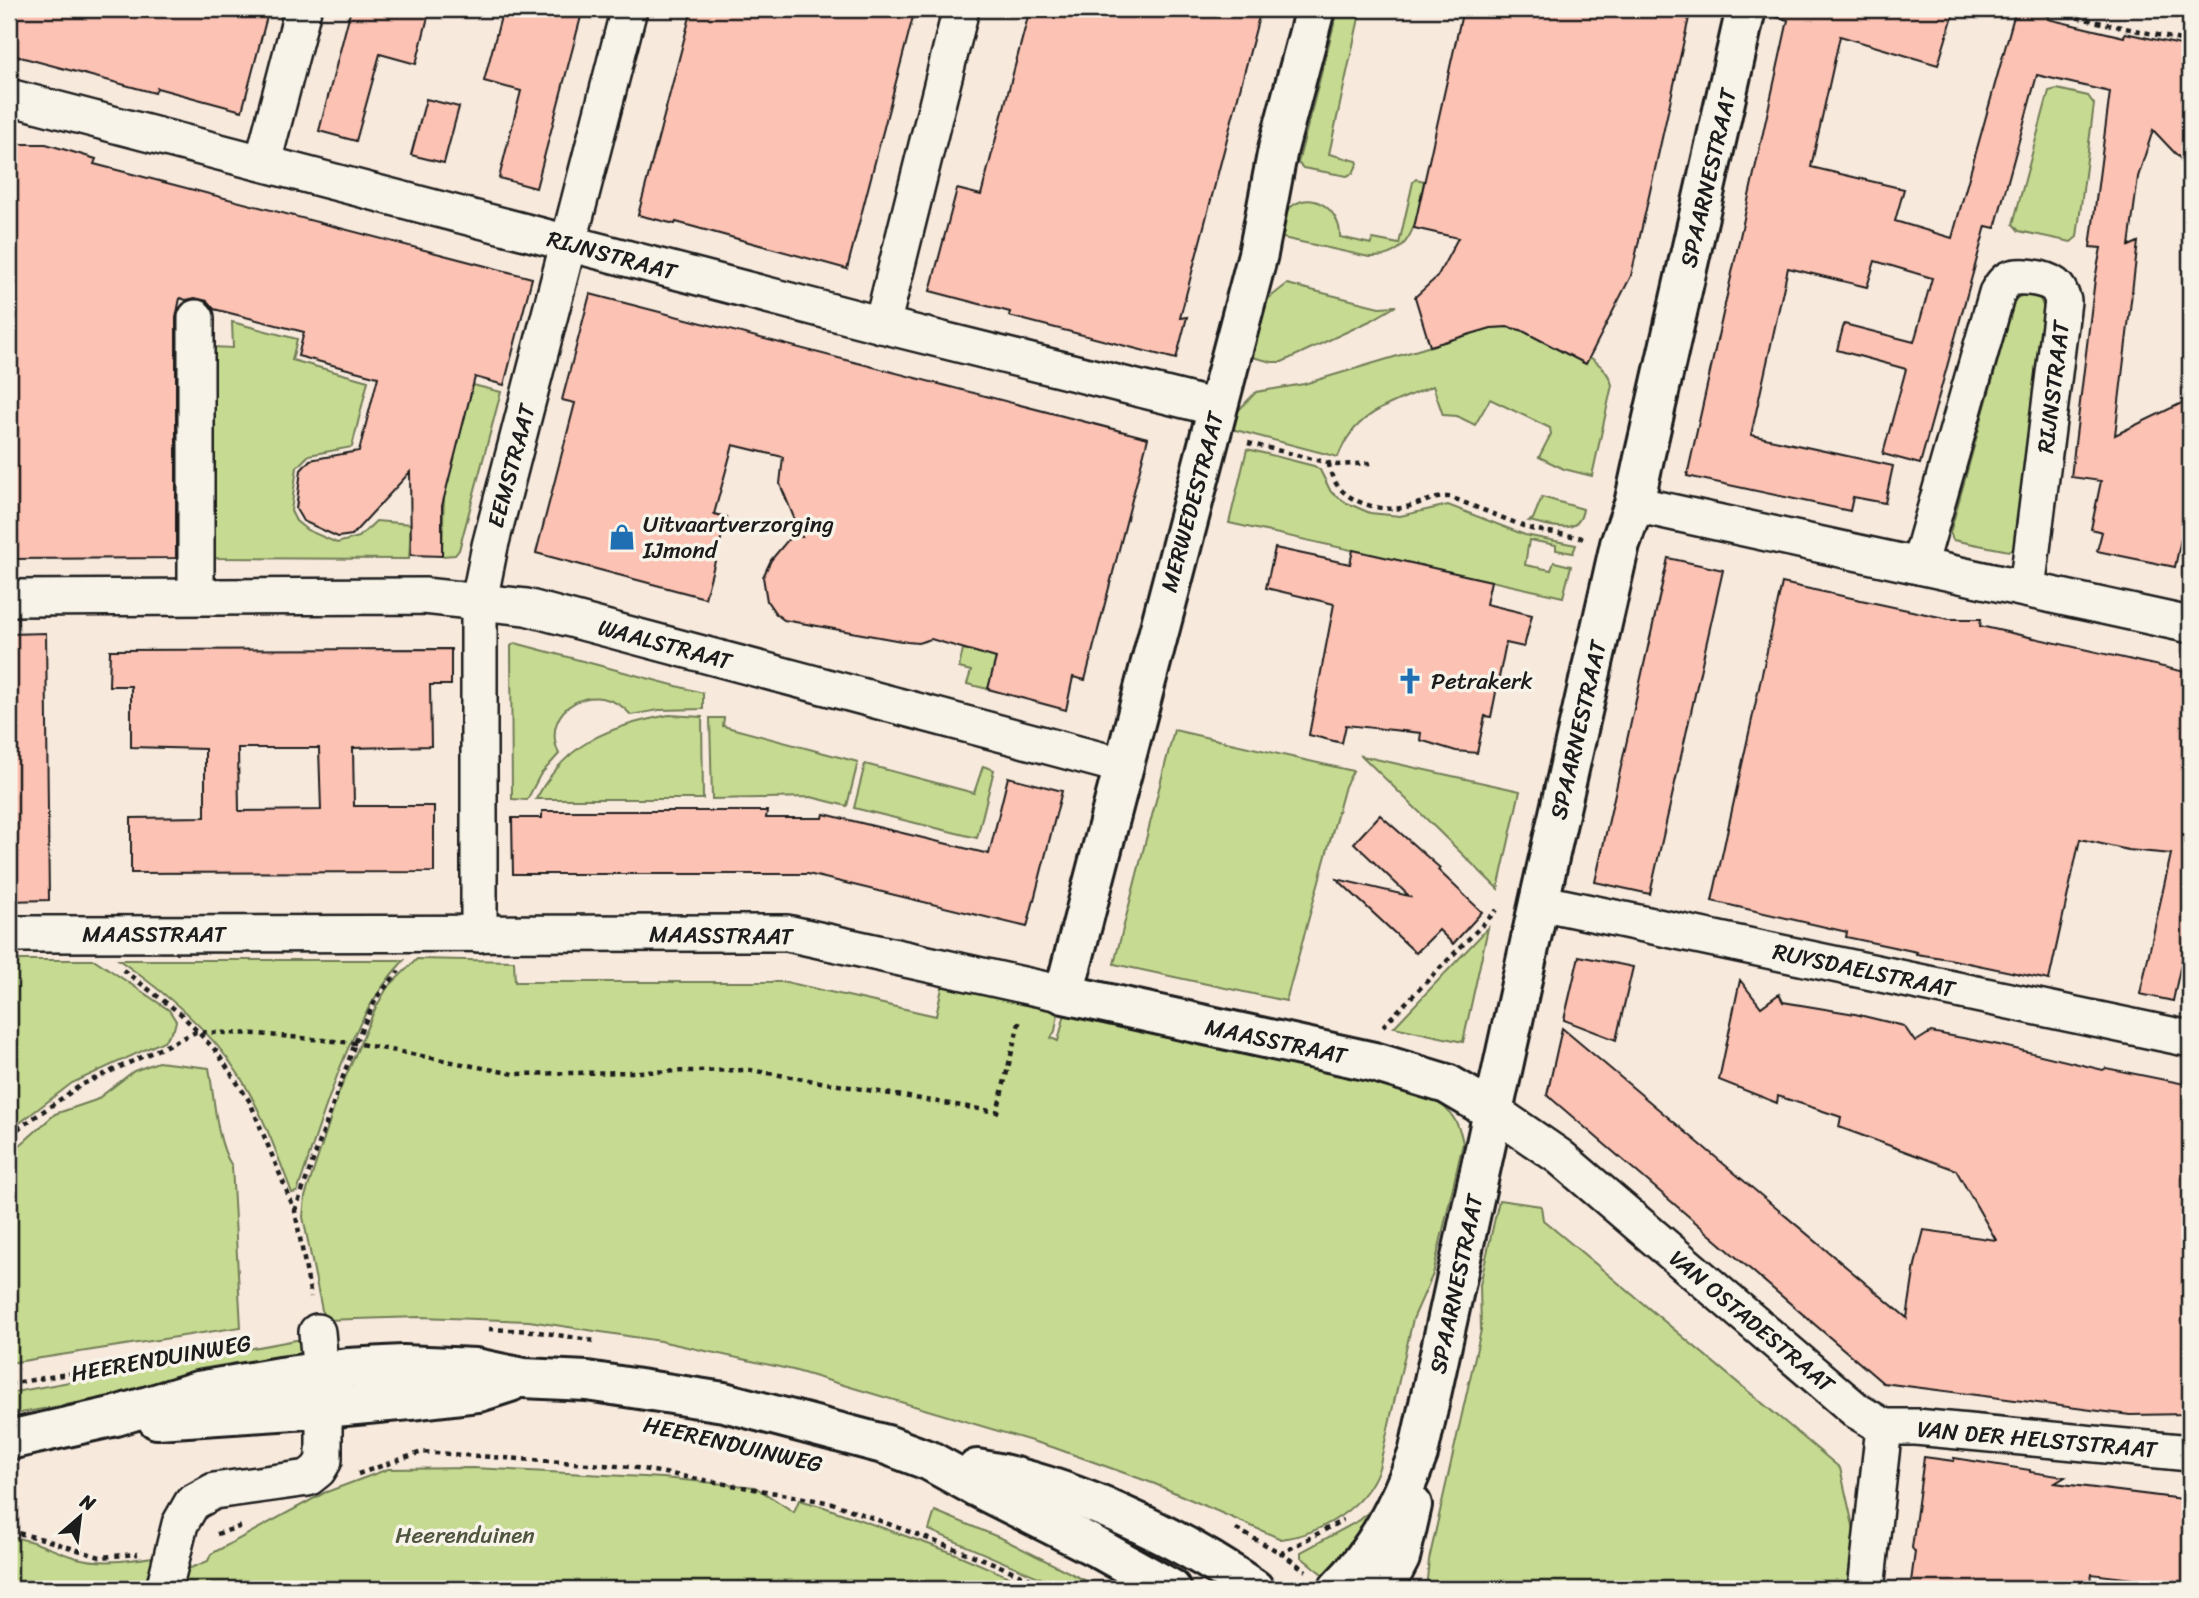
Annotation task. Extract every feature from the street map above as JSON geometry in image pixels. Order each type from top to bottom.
[{"type":"street","points":[[263,162],[303,9]]},
{"type":"street","name":"EEMSTRAAT","points":[[478,934],[479,601],[490,546],[629,9]]},
{"type":"street","points":[[882,325],[961,9]]},
{"type":"street","name":"MERWEDESTRAAT","points":[[1046,990],[1123,765],[1258,254],[1278,149],[1315,9]]},
{"type":"street","name":"SPAARNESTRAAT","points":[[1384,1589],[1400,1558],[1413,1500],[1418,1454],[1493,1111],[1520,903],[1633,504],[1746,9]]},
{"type":"street","name":"RIJNSTRAAT","points":[[9,97],[882,325],[1213,421]]},
{"type":"street","name":"RIJNSTRAAT","points":[[1919,566],[1997,293],[2003,283],[2011,278],[2041,281],[2057,287],[2063,301],[2063,310],[2027,589]]},
{"type":"street","points":[[196,318],[196,596]]},
{"type":"street","points":[[1633,504],[2190,625]]},
{"type":"street","name":"WAALSTRAAT","points":[[9,598],[424,596],[526,607],[1123,765]]},
{"type":"street","name":"RUYSDAELSTRAAT","points":[[1520,903],[2190,1039]]},
{"type":"street","name":"MAASSTRAAT","points":[[9,934],[787,933],[1374,1062],[1447,1084],[1493,1111]]},
{"type":"street","name":"VAN OSTADESTRAAT","points":[[1493,1111],[1560,1157],[1857,1411],[1884,1427]]},
{"type":"street","points":[[164,1589],[186,1511],[201,1496],[214,1491],[308,1478],[318,1471],[324,1460],[324,1408],[317,1332]]},
{"type":"street","name":"HEERENDUINWEG","points":[[9,1440],[116,1416],[198,1391],[321,1371],[403,1365],[476,1368],[523,1378],[587,1381],[724,1402],[837,1430],[930,1461],[984,1470],[1035,1483],[1130,1518],[1217,1565],[1254,1589]]},
{"type":"street","name":"HEERENDUINWEG","points":[[116,1416],[166,1420],[324,1408],[479,1392],[523,1378]]},
{"type":"street","points":[[1866,1589],[1884,1427]]},
{"type":"street","name":"VAN DER HELSTSTRAAT","points":[[1884,1427],[1916,1427],[2190,1453]]},
{"type":"street","name":"SPAARNESTRAAT","points":[[1338,1589],[1376,1544],[1405,1490],[1418,1454]]},
{"type":"street","name":"HEERENDUINWEG","points":[[930,1461],[1171,1589]]},
{"type":"path","points":[[2038,9],[2190,42]]},
{"type":"path","points":[[1213,421],[1329,463],[1371,463]]},
{"type":"path","points":[[1329,463],[1330,472],[1340,490],[1374,506],[1391,509],[1450,497],[1531,529],[1620,544]]},
{"type":"path","points":[[1374,1062],[1383,1024],[1520,903]]},
{"type":"path","points":[[295,1211],[355,1043],[377,997],[410,959],[411,933]]},
{"type":"path","points":[[107,934],[107,959],[181,1014],[216,1051],[250,1102],[295,1211],[317,1332]]},
{"type":"path","points":[[9,1135],[81,1085],[196,1032],[259,1034],[355,1043],[514,1074],[750,1070],[997,1112],[1046,990]]},
{"type":"path","name":"HEERENDUINWEG","points":[[9,1384],[184,1353]]},
{"type":"path","points":[[353,1476],[422,1452],[631,1467],[832,1503],[988,1561],[1054,1589]]},
{"type":"path","points":[[9,1531],[100,1557],[174,1549],[247,1525]]},
{"type":"green space","points":[[1338,9],[1361,9],[1329,154],[1357,161],[1353,173],[1347,176],[1303,168],[1298,163]]},
{"type":"green space","points":[[2057,89],[2088,96],[2094,104],[2077,237],[2071,242],[2019,231],[2013,224],[2049,91]]},
{"type":"green space","points":[[1416,179],[1424,181],[1416,221],[1405,243],[1396,251],[1384,256],[1369,257],[1278,237],[1282,219],[1287,211],[1296,204],[1314,201],[1322,204],[1335,218],[1340,237],[1371,244],[1373,239],[1399,244],[1413,182]]},
{"type":"green space","points":[[1287,284],[1379,307],[1396,306],[1282,362],[1248,356],[1262,297],[1268,299]]},
{"type":"green space","points":[[2025,294],[2040,299],[2045,310],[2015,548],[2009,551],[1953,540],[1950,533],[2015,299]]},
{"type":"green space","points":[[232,322],[297,339],[292,360],[368,381],[352,447],[309,455],[297,467],[291,511],[296,521],[307,530],[337,543],[359,537],[376,521],[411,524],[409,559],[214,558],[213,347],[233,348]]},
{"type":"green space","points":[[1491,328],[1521,330],[1585,364],[1590,357],[1609,376],[1612,385],[1592,476],[1564,469],[1539,457],[1551,434],[1550,428],[1490,399],[1475,425],[1457,416],[1443,415],[1433,386],[1390,404],[1365,419],[1354,429],[1338,457],[1228,428],[1231,418],[1256,392],[1304,384]]},
{"type":"green space","points":[[473,385],[501,392],[459,550],[455,555],[442,556],[444,496]]},
{"type":"green space","points":[[1247,449],[1314,466],[1320,470],[1331,492],[1370,513],[1400,516],[1448,505],[1525,535],[1576,545],[1573,553],[1556,550],[1556,545],[1529,540],[1525,565],[1551,570],[1554,562],[1571,566],[1563,597],[1229,523]]},
{"type":"green space","points":[[1542,497],[1583,509],[1576,524],[1570,527],[1554,527],[1529,521],[1533,519]]},
{"type":"green space","points":[[515,643],[703,693],[703,709],[659,710],[631,715],[618,704],[603,698],[588,698],[575,703],[564,711],[557,723],[555,738],[559,754],[540,775],[527,800],[512,799],[511,646]]},
{"type":"green space","points":[[963,649],[996,657],[988,689],[967,684],[971,671],[959,668]]},
{"type":"green space","points":[[669,715],[702,717],[703,799],[536,799],[561,763],[576,750],[609,731]]},
{"type":"green space","points":[[710,718],[724,718],[723,726],[858,762],[847,806],[811,797],[712,799]]},
{"type":"green space","points":[[1174,730],[1353,771],[1345,786],[1286,1001],[1114,964]]},
{"type":"green space","points":[[1362,756],[1520,791],[1498,889]]},
{"type":"green space","points":[[865,764],[974,793],[983,766],[994,770],[977,838],[854,808]]},
{"type":"green space","points":[[1488,928],[1463,1042],[1394,1027]]},
{"type":"green space","points":[[417,959],[514,961],[515,982],[786,982],[936,1016],[943,983],[1059,1008],[1051,1038],[1058,1041],[1066,1010],[1409,1087],[1428,1096],[1451,1114],[1463,1143],[1433,1274],[1413,1319],[1379,1468],[1372,1482],[1353,1506],[1326,1525],[1281,1539],[1155,1484],[1052,1447],[793,1370],[660,1341],[529,1321],[420,1317],[324,1320],[303,1217],[305,1197],[339,1092],[375,1009],[387,988]]},
{"type":"green space","points":[[9,960],[95,960],[169,1010],[176,1021],[174,1029],[164,1041],[72,1083],[9,1131]]},
{"type":"green space","points":[[119,960],[404,960],[367,1011],[352,1040],[328,1100],[297,1192],[292,1193],[255,1103],[227,1058],[185,1012]]},
{"type":"green space","points":[[158,1062],[209,1068],[222,1145],[232,1166],[241,1327],[9,1363],[9,1155],[55,1114],[96,1100],[134,1071]]},
{"type":"green space","points":[[1499,1200],[1541,1206],[1543,1220],[1840,1468],[1856,1539],[1849,1589],[1426,1589],[1429,1560],[1481,1330],[1480,1285]]},
{"type":"green space","points":[[303,1340],[306,1362],[9,1415],[9,1393]]},
{"type":"green space","name":"Heerenduinen","points":[[473,1468],[663,1478],[755,1487],[794,1512],[799,1500],[824,1507],[956,1554],[1037,1589],[9,1589],[9,1537],[27,1540],[87,1560],[118,1561],[159,1556],[154,1583],[208,1561],[211,1554],[324,1493],[388,1469]]},
{"type":"green space","points":[[1378,1503],[1387,1506],[1326,1577],[1301,1557],[1301,1552],[1360,1520]]},
{"type":"green space","points":[[935,1511],[1003,1539],[1102,1589],[1066,1589],[929,1530]]},
{"type":"building","points":[[9,9],[269,9],[242,111],[157,88],[155,93],[9,54]]},
{"type":"building","points":[[351,9],[430,9],[416,64],[380,54],[356,141],[319,131]]},
{"type":"building","points":[[503,9],[583,9],[536,188],[499,178],[521,91],[484,81]]},
{"type":"building","points":[[692,9],[915,9],[847,269],[676,222],[675,224],[638,215]]},
{"type":"building","points":[[1030,9],[1261,9],[1180,318],[1187,317],[1176,359],[1009,316],[1010,312],[930,291],[957,189],[981,195]]},
{"type":"building","points":[[1463,9],[1691,9],[1631,276],[1586,364],[1521,330],[1507,327],[1491,328],[1430,346],[1415,297],[1437,277],[1458,238],[1414,228]]},
{"type":"building","points":[[1777,9],[1955,9],[1938,65],[1840,36],[1811,167],[1904,189],[1895,221],[1952,238],[2016,9],[2124,37],[2125,33],[2190,47],[2190,169],[2153,130],[2138,177],[2129,246],[2138,242],[2115,435],[2190,399],[2190,497],[2175,567],[2097,551],[2102,532],[2091,529],[2101,481],[2071,477],[2101,248],[2090,247],[2110,92],[2037,75],[1995,228],[1986,226],[1920,464],[1883,454],[1906,369],[1837,350],[1844,324],[1914,342],[1932,278],[1875,261],[1867,287],[1788,268],[1751,435],[1893,466],[1885,503],[1853,497],[1850,511],[1687,476],[1788,20],[1776,17]]},
{"type":"building","points":[[426,99],[459,107],[444,163],[411,155]]},
{"type":"building","points":[[9,144],[46,144],[96,159],[94,164],[532,278],[504,385],[475,377],[442,506],[442,556],[411,555],[410,472],[352,535],[338,537],[303,521],[296,509],[301,470],[310,460],[359,451],[378,377],[298,356],[304,332],[214,309],[207,301],[180,298],[176,318],[176,558],[9,559]]},
{"type":"building","points":[[590,294],[1148,438],[1085,680],[1073,677],[1066,710],[988,689],[996,658],[931,639],[918,643],[907,642],[784,620],[776,614],[767,601],[763,577],[771,560],[792,535],[802,537],[780,484],[783,457],[733,445],[714,514],[727,517],[705,598],[536,553],[575,403],[562,400]]},
{"type":"building","points":[[1275,548],[1350,564],[1353,550],[1491,581],[1486,604],[1532,615],[1524,647],[1506,643],[1491,717],[1485,716],[1477,753],[1456,751],[1420,740],[1421,733],[1346,725],[1342,743],[1309,735],[1334,604],[1266,588]]},
{"type":"building","points":[[1668,558],[1723,570],[1650,894],[1595,882]]},
{"type":"building","points":[[1782,583],[1949,619],[1981,619],[1980,626],[2190,673],[2190,922],[2173,1001],[2140,994],[2171,854],[2128,850],[2080,839],[2049,980],[1916,954],[1917,952],[1846,937],[1847,932],[1712,901]]},
{"type":"building","points":[[46,633],[49,900],[9,901],[9,634]]},
{"type":"building","points":[[451,649],[451,685],[430,685],[431,746],[353,748],[354,806],[434,806],[434,872],[131,873],[131,818],[205,817],[205,749],[131,747],[131,686],[109,686],[110,650]],"holes":[[[238,748],[319,748],[321,810],[239,811]]]},
{"type":"building","points":[[1008,777],[1062,791],[1027,927],[808,874],[513,874],[512,818],[542,818],[542,811],[767,811],[766,818],[823,818],[824,814],[989,854]]},
{"type":"building","points":[[1380,815],[1440,868],[1438,870],[1482,912],[1453,944],[1439,930],[1416,953],[1337,879],[1409,896],[1354,843]]},
{"type":"building","points":[[1579,956],[1633,967],[1616,1040],[1564,1020]]},
{"type":"building","points":[[1740,980],[1761,1007],[1779,994],[1783,1002],[1855,1014],[1904,1026],[1915,1042],[1931,1032],[2103,1070],[2106,1068],[2190,1085],[2190,1414],[2130,1415],[1883,1383],[1547,1095],[1562,1028],[1907,1318],[1915,1265],[1924,1230],[1996,1240],[1956,1170],[1839,1127],[1841,1117],[1778,1096],[1777,1103],[1719,1080]]},
{"type":"building","points":[[1924,1457],[1954,1461],[1954,1458],[2065,1477],[2055,1483],[2190,1500],[2190,1586],[2092,1574],[2089,1589],[1910,1589],[1915,1552],[1912,1548]]},
{"type":"place","name":"Uitvaartverzorging IJmond","points":[[622,537]]},
{"type":"place","name":"Petrakerk","points":[[1410,681]]}]
